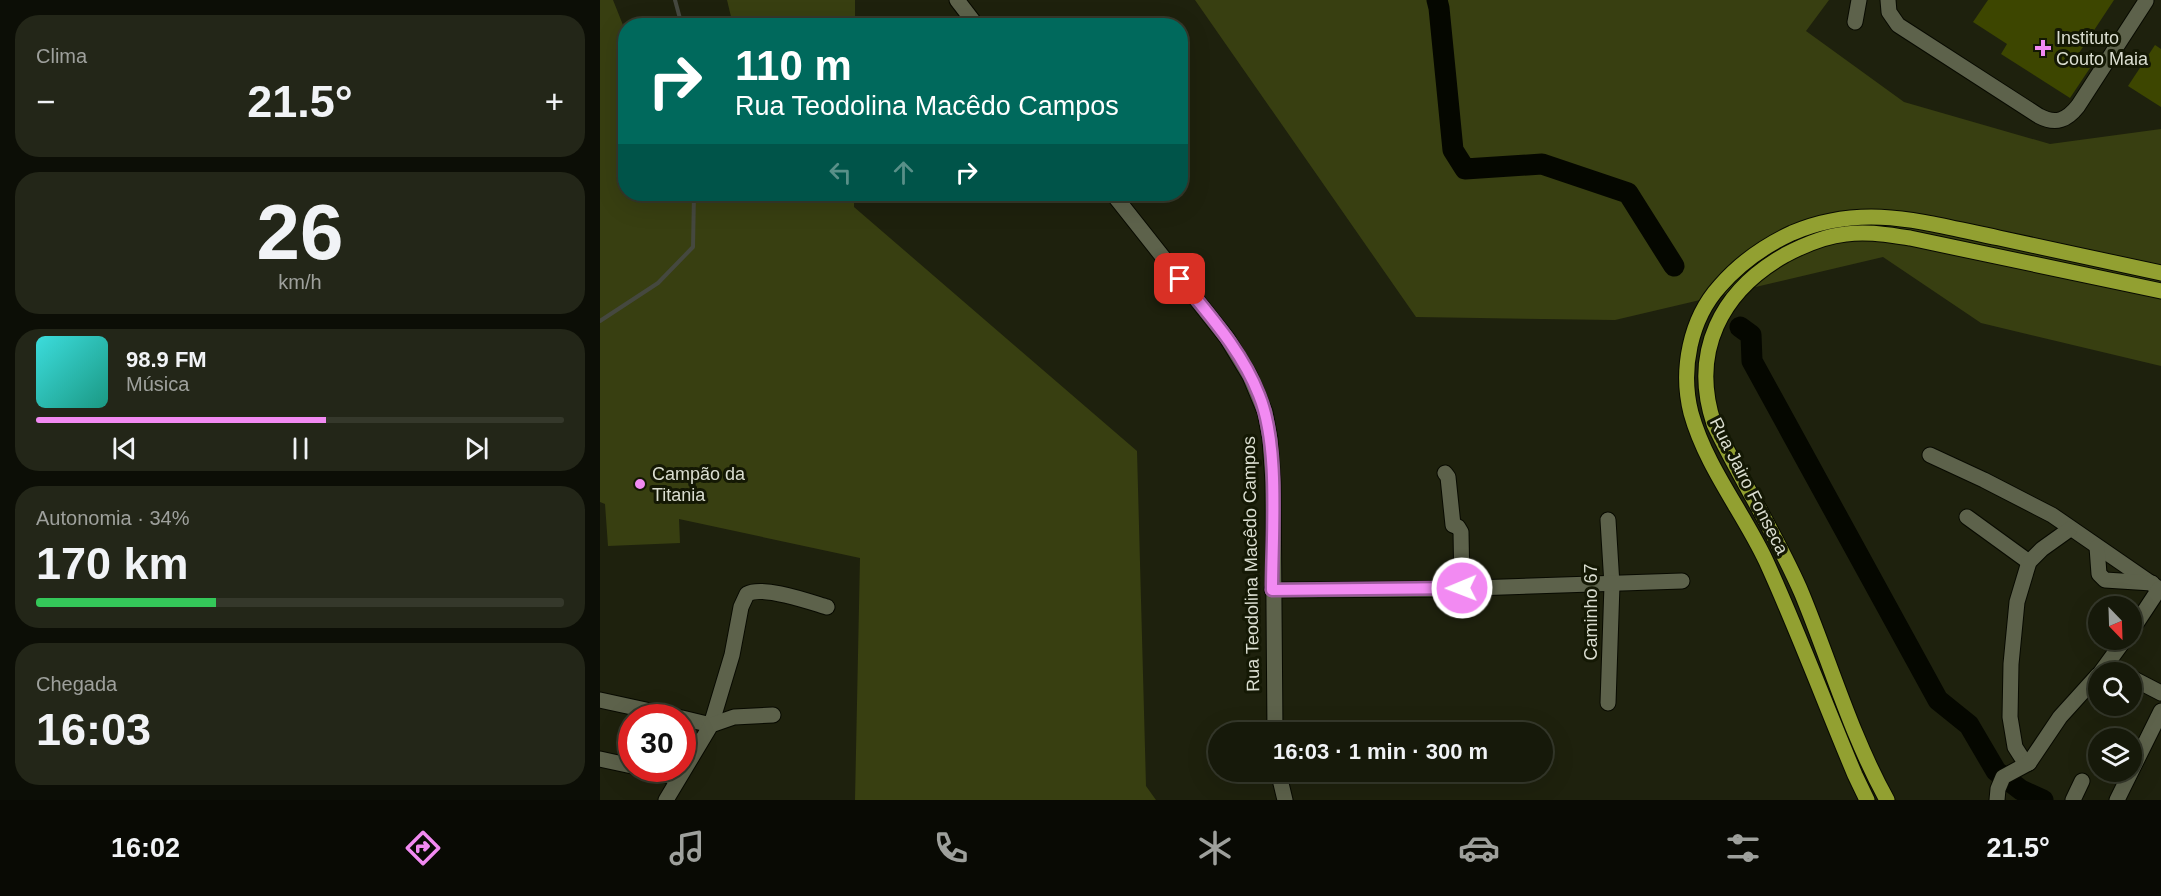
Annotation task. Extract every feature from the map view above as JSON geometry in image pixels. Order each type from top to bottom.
[{"type":"main road","name":"Rua Jairo Fonseca","points":[[1867,800],[1765,559],[1732,500],[1695,424],[1688,398],[1688,359],[1693,334],[1708,299],[1747,259],[1780,238],[1829,220],[1855,217],[1913,220],[2161,273]]},
{"type":"main road","name":"Rua Jairo Fonseca","points":[[1887,800],[1844,705],[1820,640],[1782,551],[1714,424],[1707,406],[1704,385],[1710,342],[1718,320],[1742,286],[1766,267],[1803,246],[1845,234],[1871,233],[1910,238],[2161,291]]},
{"type":"street","points":[[957,0],[970,18]]},
{"type":"street","points":[[1855,22],[1858,0]]},
{"type":"street","points":[[1888,0],[1889,12],[1898,25],[2039,116],[2053,121],[2065,118],[2078,106],[2146,1]]},
{"type":"street","name":"Rua Teodolina Macêdo Campos","points":[[1119,201],[1227,338],[1244,364],[1260,397],[1268,427],[1272,465],[1275,722]]},
{"type":"street","points":[[1930,455],[2052,515],[2157,587]]},
{"type":"street","points":[[1445,473],[1448,477],[1453,525],[1461,532],[1462,588]]},
{"type":"street","points":[[1967,517],[2029,562]]},
{"type":"street","name":"Caminho 67","points":[[1608,520],[1612,585],[1608,703]]},
{"type":"street","points":[[2029,763],[2022,758],[2015,747],[2010,717],[2011,664],[2017,602],[2029,562],[2042,549],[2070,529]]},
{"type":"street","points":[[2097,547],[2099,574],[2105,580],[2157,587]]},
{"type":"street","points":[[1272,590],[1612,585],[1682,581]]},
{"type":"street","points":[[2142,613],[2157,587]]},
{"type":"street","points":[[696,749],[711,724],[732,655],[741,607],[747,594],[758,591],[827,607]]},
{"type":"street","points":[[2142,683],[2161,693]]},
{"type":"street","points":[[1997,800],[1998,789],[2003,777],[2029,763],[2060,717],[2088,690]]},
{"type":"street","points":[[600,700],[618,704]]},
{"type":"street","points":[[2117,800],[2161,711]]},
{"type":"street","points":[[696,721],[711,724],[734,717],[772,716]]},
{"type":"street","points":[[600,759],[618,763]]},
{"type":"street","points":[[2073,800],[2082,781]]},
{"type":"street","points":[[666,800],[676,782]]},
{"type":"street","points":[[1281,782],[1285,800]]},
{"type":"green space","points":[[600,0],[613,0],[620,18],[618,18],[618,201],[854,201],[854,207],[1137,451],[1146,786],[1156,800],[855,800],[860,558],[679,519],[680,543],[608,546],[605,504],[600,502]]},
{"type":"green space","points":[[727,0],[855,0],[855,18],[731,18]]},
{"type":"green space","points":[[1195,0],[1829,0],[1806,31],[1904,102],[2050,144],[2161,129],[2161,366],[1981,323],[1883,257],[1615,320],[1416,317]]},
{"type":"building","name":"Instituto Couto Maia","points":[[1988,0],[2114,0],[2079,53],[2094,62],[2070,98],[2001,54],[2007,44],[1973,22]]},
{"type":"building","points":[[2155,45],[2161,49],[2161,107],[2128,86]]},
{"type":"waterway","points":[[675,0],[680,18]]},
{"type":"waterway","points":[[1437,0],[1453,150],[1465,169],[1542,164],[1628,193],[1674,266]]},
{"type":"waterway","points":[[600,321],[658,283],[693,247],[694,201]]},
{"type":"waterway","points":[[1740,327],[1751,335],[1752,361],[1938,700],[1969,725],[1996,771],[2021,790],[2043,800]]},
{"type":"place","name":"Instituto Couto Maia","points":[[2043,48]]},
{"type":"place","name":"Campão da Titania","points":[[640,484]]},
{"type":"route","points":[[1180,279],[1236,351],[1256,388],[1265,412],[1270,439],[1273,482],[1272,590],[1462,588]]}]
